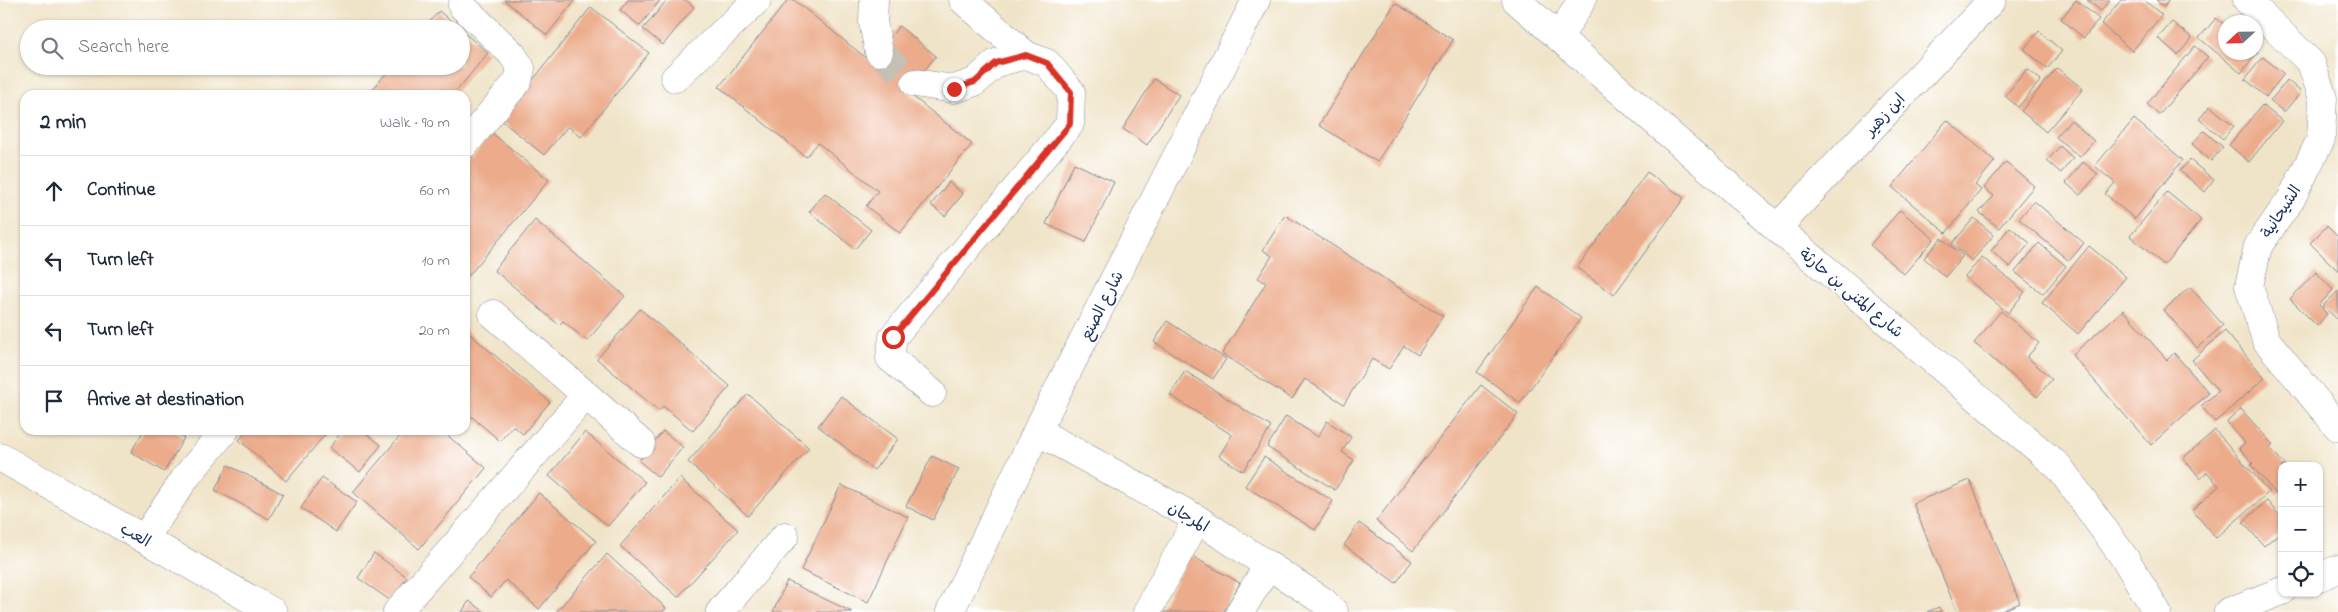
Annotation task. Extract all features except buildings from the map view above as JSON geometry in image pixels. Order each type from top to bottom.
[{"type":"street","points":[[675,78],[757,0]]},
{"type":"street","points":[[874,0],[873,22],[879,52]]},
{"type":"street","points":[[932,393],[890,358],[893,337],[1070,124],[1071,92],[1047,63],[1026,55],[963,0]]},
{"type":"street","name":"شارع الصنع","points":[[950,612],[1037,431],[1256,0]]},
{"type":"street","name":"شارع المثنى بن حارثة","points":[[1516,0],[1777,228],[2059,467],[2126,560],[2157,612]]},
{"type":"street","points":[[1559,36],[1582,0]]},
{"type":"street","name":"ابن زهير","points":[[1777,228],[1992,0]]},
{"type":"street","name":"الشيحانية","points":[[2247,0],[2312,63],[2323,98],[2321,139],[2291,199],[2258,246],[2249,286],[2266,340],[2338,427]]},
{"type":"street","points":[[462,6],[512,54],[521,68],[518,81],[470,138]]},
{"type":"street","points":[[914,83],[954,89],[975,82],[996,63],[1026,55]]},
{"type":"street","points":[[493,314],[642,443]]},
{"type":"street","points":[[397,612],[586,395]]},
{"type":"street","name":"المرجان","points":[[1037,431],[1197,519],[1322,601],[1334,612]]},
{"type":"street","points":[[144,539],[186,477],[222,435]]},
{"type":"street","name":"العب","points":[[0,457],[144,539],[255,608]]},
{"type":"street","points":[[1147,612],[1197,519]]},
{"type":"street","points":[[720,612],[785,536]]},
{"type":"street","points":[[1240,612],[1268,565]]},
{"type":"street","points":[[2323,576],[2338,570]]},
{"type":"street","points":[[2228,612],[2278,593]]},
{"type":"tunnel","points":[[879,52],[915,83]]},
{"type":"route","points":[[893,337],[1070,124],[1071,92],[1047,63],[1026,55],[996,63],[975,82],[954,89]]}]
